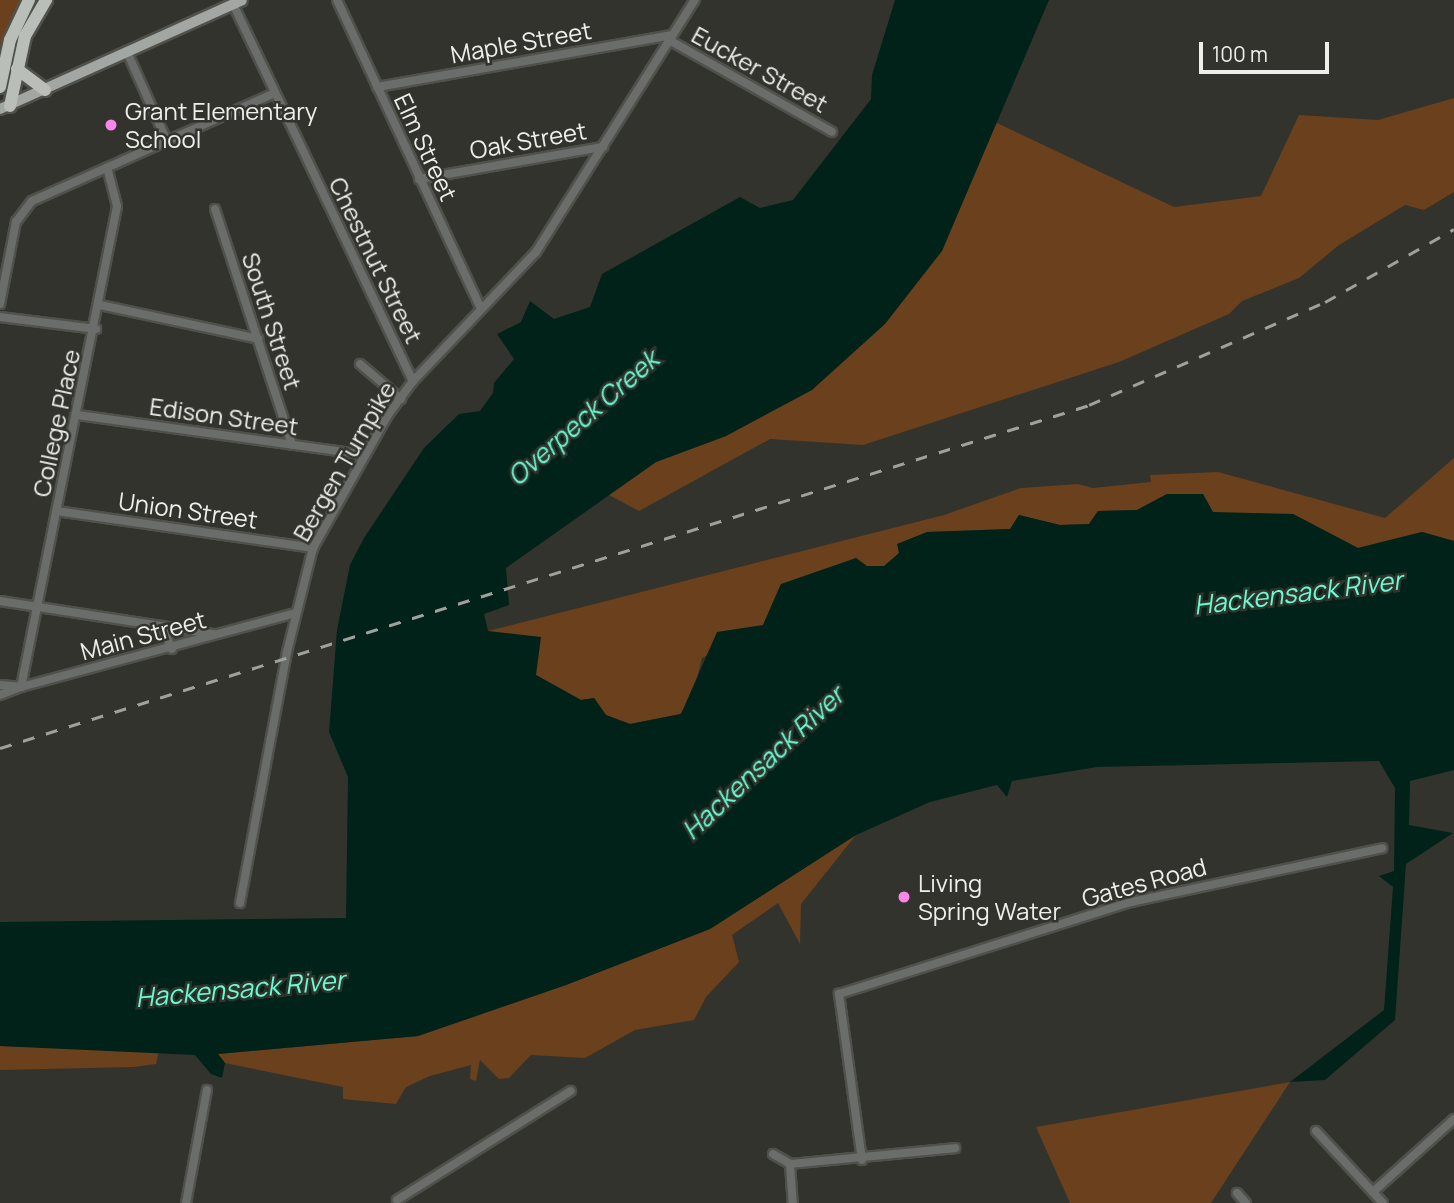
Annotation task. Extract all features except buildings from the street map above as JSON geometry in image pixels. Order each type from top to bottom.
[{"type":"highway","points":[[0,87],[10,40],[29,0]]},
{"type":"highway","points":[[5,108],[25,36],[46,0]]},
{"type":"highway","points":[[17,69],[45,90]]},
{"type":"main road","points":[[5,108],[237,2]]},
{"type":"street","name":"Elm Street","points":[[337,0],[481,309]]},
{"type":"street","name":"Bergen Turnpike","points":[[240,903],[295,613],[313,548],[365,455],[413,381],[536,252],[695,0]]},
{"type":"street","name":"Chestnut Street","points":[[237,2],[275,93],[413,381]]},
{"type":"street","name":"Maple Street","points":[[377,88],[670,38]]},
{"type":"street","name":"Eucker Street","points":[[670,38],[832,132]]},
{"type":"street","points":[[127,52],[167,141]]},
{"type":"street","points":[[0,304],[20,214],[32,201],[275,93]]},
{"type":"street","name":"Oak Street","points":[[419,179],[603,147]]},
{"type":"street","name":"College Place","points":[[21,687],[96,329],[117,206],[107,167]]},
{"type":"street","name":"South Street","points":[[215,209],[292,446]]},
{"type":"street","points":[[100,305],[258,339]]},
{"type":"street","points":[[0,317],[96,329]]},
{"type":"street","points":[[360,364],[401,399]]},
{"type":"street","name":"Edison Street","points":[[78,415],[365,455]]},
{"type":"street","name":"Union Street","points":[[57,511],[313,548]]},
{"type":"street","points":[[0,601],[217,634]]},
{"type":"street","name":"Main Street","points":[[0,685],[21,687],[172,649],[295,613]]},
{"type":"street","points":[[162,626],[172,649]]},
{"type":"street","points":[[0,695],[21,687]]},
{"type":"street","name":"Gates Road","points":[[862,1160],[839,994],[1131,902],[1382,848]]},
{"type":"street","points":[[186,1203],[207,1090]]},
{"type":"street","points":[[397,1202],[571,1091]]},
{"type":"street","points":[[1373,1192],[1454,1119]]},
{"type":"street","points":[[1316,1131],[1383,1203]]},
{"type":"street","points":[[773,1154],[790,1164],[862,1160],[955,1148]]},
{"type":"street","points":[[790,1164],[793,1203]]},
{"type":"street","points":[[1237,1192],[1246,1203]]},
{"type":"shaded area","points":[[0,0],[21,0],[0,60]]},
{"type":"shaded area","points":[[1454,98],[1454,192],[1424,210],[1405,205],[1339,245],[1299,278],[1242,301],[1229,314],[1119,362],[863,445],[770,439],[639,511],[609,495],[656,462],[726,436],[942,251],[993,121],[1174,207],[1261,196],[1299,115],[1378,120]]},
{"type":"shaded area","points":[[1454,458],[1454,541],[1422,532],[1358,548],[1293,514],[1213,513],[1203,494],[1167,494],[1137,510],[1098,511],[1089,524],[1060,525],[1019,515],[1011,529],[927,532],[884,566],[781,584],[763,625],[702,658],[692,698],[680,714],[630,724],[606,715],[594,698],[581,700],[536,675],[488,631],[944,515],[1021,488],[1078,484],[1093,488],[1151,482],[1150,475],[1218,472],[1385,518]]},
{"type":"shaded area","points":[[856,835],[801,904],[800,944],[778,903],[732,935],[739,962],[706,997],[694,1020],[635,1030],[585,1058],[531,1055],[509,1078],[499,1079],[480,1060],[476,1081],[470,1079],[471,1065],[430,1076],[406,1087],[396,1104],[343,1099],[343,1087],[225,1063],[218,1054],[418,1036],[566,985],[710,929]]},
{"type":"shaded area","points":[[0,1046],[159,1051],[156,1064],[134,1067],[0,1070]]},
{"type":"shaded area","points":[[1290,1082],[1211,1203],[1070,1203],[1036,1127]]},
{"type":"water","points":[[895,0],[1049,0],[942,251],[885,324],[812,390],[726,436],[656,462],[506,568],[509,605],[484,614],[488,631],[541,637],[536,675],[581,700],[594,698],[606,715],[630,724],[681,714],[717,632],[763,625],[781,584],[856,558],[867,566],[884,566],[899,553],[897,544],[927,532],[1010,529],[1019,515],[1060,525],[1089,524],[1098,511],[1137,510],[1167,494],[1203,494],[1213,512],[1293,514],[1358,548],[1422,532],[1454,541],[1454,770],[1410,781],[1409,825],[1453,833],[1406,864],[1395,1020],[1325,1080],[1290,1082],[1384,1010],[1393,887],[1379,876],[1394,871],[1395,788],[1379,761],[1097,767],[1012,781],[1007,797],[997,785],[930,802],[856,835],[710,929],[566,985],[418,1036],[218,1054],[225,1063],[222,1078],[211,1074],[195,1055],[0,1046],[0,922],[346,918],[348,777],[329,732],[337,630],[350,565],[364,538],[424,448],[459,414],[480,411],[493,393],[494,383],[514,359],[497,334],[521,322],[530,301],[554,319],[590,307],[602,274],[740,197],[760,208],[793,200],[871,99],[872,75]]},
{"type":"railway","points":[[0,748],[1089,405],[1325,302],[1454,229]]},
{"type":"place","name":"Grant Elementary School","points":[[111,125]]},
{"type":"place","name":"Living Spring Water","points":[[904,897]]},
{"type":"water label","name":"Overpeck Creek","points":[[583,418]]},
{"type":"water label","name":"Hackensack River","points":[[1298,593]]},
{"type":"water label","name":"Hackensack River","points":[[763,763]]},
{"type":"water label","name":"Hackensack River","points":[[240,989]]}]
